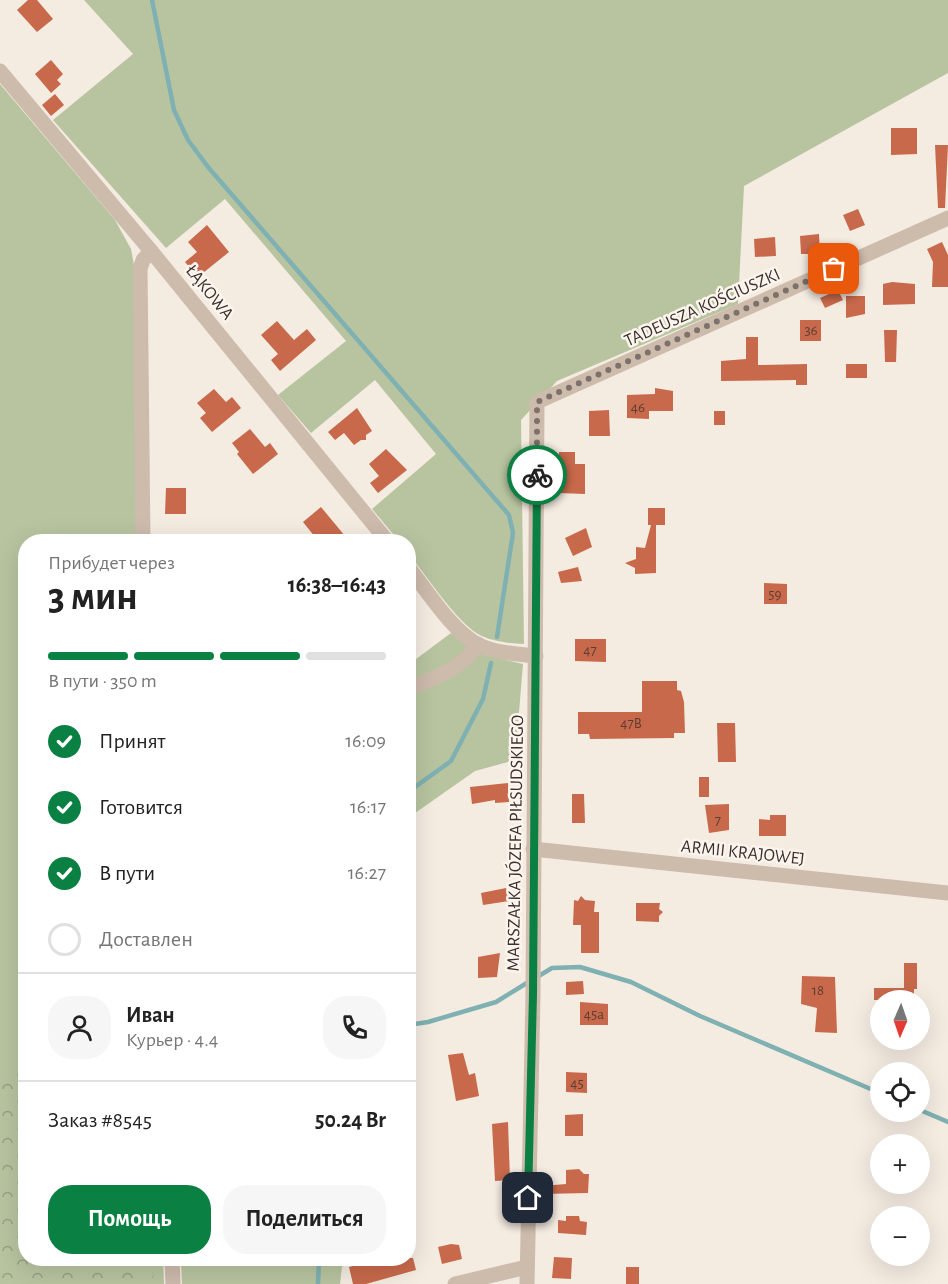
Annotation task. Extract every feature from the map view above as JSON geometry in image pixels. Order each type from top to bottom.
[{"type":"street","name":"ŁĄKOWA","points":[[0,70],[381,534]]},
{"type":"street","name":"TADEUSZA KOŚCIUSZKI","points":[[537,402],[948,218]]},
{"type":"street","points":[[143,534],[140,269],[143,260],[151,251]]},
{"type":"street","name":"MARSZAŁKA JÓZEFA PIŁSUDSKIEGO","points":[[527,1284],[533,994],[537,402]]},
{"type":"street","points":[[416,581],[462,633],[477,644],[501,652],[536,656]]},
{"type":"street","points":[[416,686],[448,672],[471,654],[477,644]]},
{"type":"street","name":"ARMII KRAJOWEJ","points":[[533,849],[948,893]]},
{"type":"street","points":[[172,1266],[173,1284]]},
{"type":"street","points":[[454,1284],[527,1267]]},
{"type":"green space","points":[[84,0],[948,0],[948,73],[744,186],[738,304],[557,381],[521,420],[524,644],[489,639],[469,628],[416,563],[416,534],[393,534],[372,509],[436,454],[375,380],[311,433],[278,395],[346,341],[225,199],[166,248],[53,120],[133,54]]},
{"type":"green space","points":[[0,84],[115,220],[131,249],[134,265],[137,534],[18,534],[18,1266],[163,1266],[164,1284],[0,1284]]},
{"type":"green space","points":[[451,633],[485,655],[523,664],[515,760],[475,771],[416,812],[416,659]]},
{"type":"green space","points":[[18,1066],[18,1266],[156,1266],[151,1284],[0,1284],[0,1073]]},
{"type":"green space","points":[[181,1266],[342,1266],[340,1284],[182,1284]]},
{"type":"building","points":[[28,0],[37,0],[53,19],[37,32],[17,10]]},
{"type":"building","points":[[51,60],[63,74],[57,80],[61,84],[51,93],[35,74]]},
{"type":"building","points":[[55,94],[64,105],[51,116],[42,105]]},
{"type":"building","points":[[891,128],[917,128],[917,154],[891,155]]},
{"type":"building","points":[[935,145],[948,145],[945,208],[938,208]]},
{"type":"building","points":[[858,209],[865,225],[850,231],[843,215]]},
{"type":"building","points":[[207,225],[229,252],[198,277],[185,262],[197,252],[188,242]]},
{"type":"building","points":[[819,234],[820,254],[801,254],[800,236]]},
{"type":"building","points":[[775,237],[776,256],[755,257],[754,239]]},
{"type":"building","points":[[942,242],[948,255],[948,287],[932,287],[933,262],[927,249]]},
{"type":"building","points":[[892,282],[915,284],[915,304],[883,305],[883,284]]},
{"type":"building","points":[[838,290],[843,300],[825,308],[820,298]]},
{"type":"building","points":[[846,296],[865,296],[865,314],[846,318]]},
{"type":"building","points":[[800,320],[821,320],[821,341],[800,341]]},
{"type":"building","points":[[277,321],[294,340],[307,329],[316,340],[280,371],[271,360],[278,354],[261,335]]},
{"type":"building","points":[[884,330],[897,330],[896,362],[885,362]]},
{"type":"building","points":[[746,337],[758,337],[758,365],[807,364],[807,385],[796,385],[796,380],[721,381],[721,361],[746,359]]},
{"type":"building","points":[[846,364],[867,364],[867,378],[846,378]]},
{"type":"building","points":[[655,388],[673,391],[673,411],[649,411],[649,419],[627,418],[627,395],[655,394]]},
{"type":"building","points":[[214,389],[226,402],[232,397],[241,408],[212,432],[200,418],[206,413],[197,403]]},
{"type":"building","points":[[357,408],[372,431],[366,435],[366,440],[361,440],[354,445],[344,433],[335,440],[328,432]]},
{"type":"building","points":[[609,410],[610,436],[589,436],[589,411]]},
{"type":"building","points":[[714,411],[725,411],[725,425],[714,425]]},
{"type":"building","points":[[250,429],[265,447],[270,443],[278,454],[253,474],[237,454],[239,452],[232,443]]},
{"type":"building","points":[[386,449],[407,470],[378,493],[370,483],[379,476],[369,464]]},
{"type":"building","points":[[559,452],[575,452],[575,464],[585,464],[585,494],[559,493]]},
{"type":"building","points":[[166,488],[186,488],[186,514],[165,514]]},
{"type":"building","points":[[321,507],[343,534],[313,534],[303,522]]},
{"type":"building","points":[[648,508],[665,508],[665,525],[656,525],[656,573],[635,574],[635,568],[625,563],[636,559],[636,547],[645,548],[651,525],[648,525]]},
{"type":"building","points":[[586,528],[592,547],[573,556],[565,538]]},
{"type":"building","points":[[578,567],[582,581],[561,583],[558,572]]},
{"type":"building","points":[[764,583],[787,584],[787,604],[764,604]]},
{"type":"building","points":[[575,639],[606,639],[606,662],[575,661]]},
{"type":"building","points":[[642,681],[677,681],[677,690],[681,691],[684,702],[685,733],[674,733],[674,738],[590,739],[589,734],[578,734],[578,712],[642,712]]},
{"type":"building","points":[[717,723],[735,723],[736,762],[718,762]]},
{"type":"building","points":[[699,777],[709,777],[709,797],[699,797]]},
{"type":"building","points":[[508,783],[509,802],[495,803],[495,800],[472,804],[470,787]]},
{"type":"building","points":[[572,794],[584,794],[585,823],[572,823]]},
{"type":"building","points":[[729,804],[729,830],[709,833],[705,805]]},
{"type":"building","points":[[770,815],[786,815],[786,836],[759,836],[759,819],[770,820]]},
{"type":"building","points":[[506,888],[509,901],[483,905],[481,893]]},
{"type":"building","points":[[581,896],[585,900],[595,901],[594,912],[599,912],[599,953],[581,953],[581,925],[573,925],[574,900],[578,901]]},
{"type":"building","points":[[636,903],[660,903],[659,909],[663,912],[659,916],[659,922],[636,921]]},
{"type":"building","points":[[500,953],[497,977],[478,978],[478,957]]},
{"type":"building","points":[[904,963],[917,963],[917,989],[874,990],[874,988],[904,988]]},
{"type":"building","points":[[802,976],[835,977],[837,1033],[815,1032],[817,1008],[801,1004]]},
{"type":"building","points":[[583,981],[584,994],[566,995],[566,982]]},
{"type":"building","points":[[580,1002],[608,1004],[608,1025],[580,1025]]},
{"type":"building","points":[[463,1053],[469,1075],[475,1073],[479,1096],[456,1101],[448,1055]]},
{"type":"building","points":[[566,1072],[587,1073],[587,1093],[566,1092]]},
{"type":"building","points":[[583,1114],[583,1136],[565,1136],[565,1115]]},
{"type":"building","points":[[508,1122],[510,1180],[495,1181],[492,1124]]},
{"type":"building","points":[[579,1169],[584,1174],[589,1174],[588,1193],[542,1194],[542,1186],[566,1184],[566,1170]]},
{"type":"building","points":[[566,1216],[579,1216],[580,1221],[587,1222],[586,1235],[558,1233],[558,1220],[566,1221]]},
{"type":"building","points":[[459,1245],[462,1259],[442,1264],[438,1247]]},
{"type":"building","points":[[554,1257],[572,1258],[571,1279],[552,1278]]},
{"type":"building","points":[[415,1266],[416,1270],[366,1284],[353,1284],[349,1267]]},
{"type":"building","points":[[626,1267],[639,1267],[639,1284],[626,1284]]},
{"type":"waterway","points":[[152,0],[174,110],[188,140],[208,167],[509,515],[513,533],[497,637]]},
{"type":"waterway","points":[[416,786],[451,761],[483,699],[491,663]]},
{"type":"waterway","points":[[537,977],[552,968],[580,967],[631,982],[700,1016],[870,1089]]},
{"type":"waterway","points":[[416,1024],[496,1002],[530,981]]},
{"type":"waterway","points":[[930,1114],[948,1122]]},
{"type":"waterway","points":[[318,1284],[319,1266]]},
{"type":"way so far","points":[[537,475],[537,402],[834,269]]},
{"type":"route","points":[[528,1198],[533,994],[537,475]]}]
